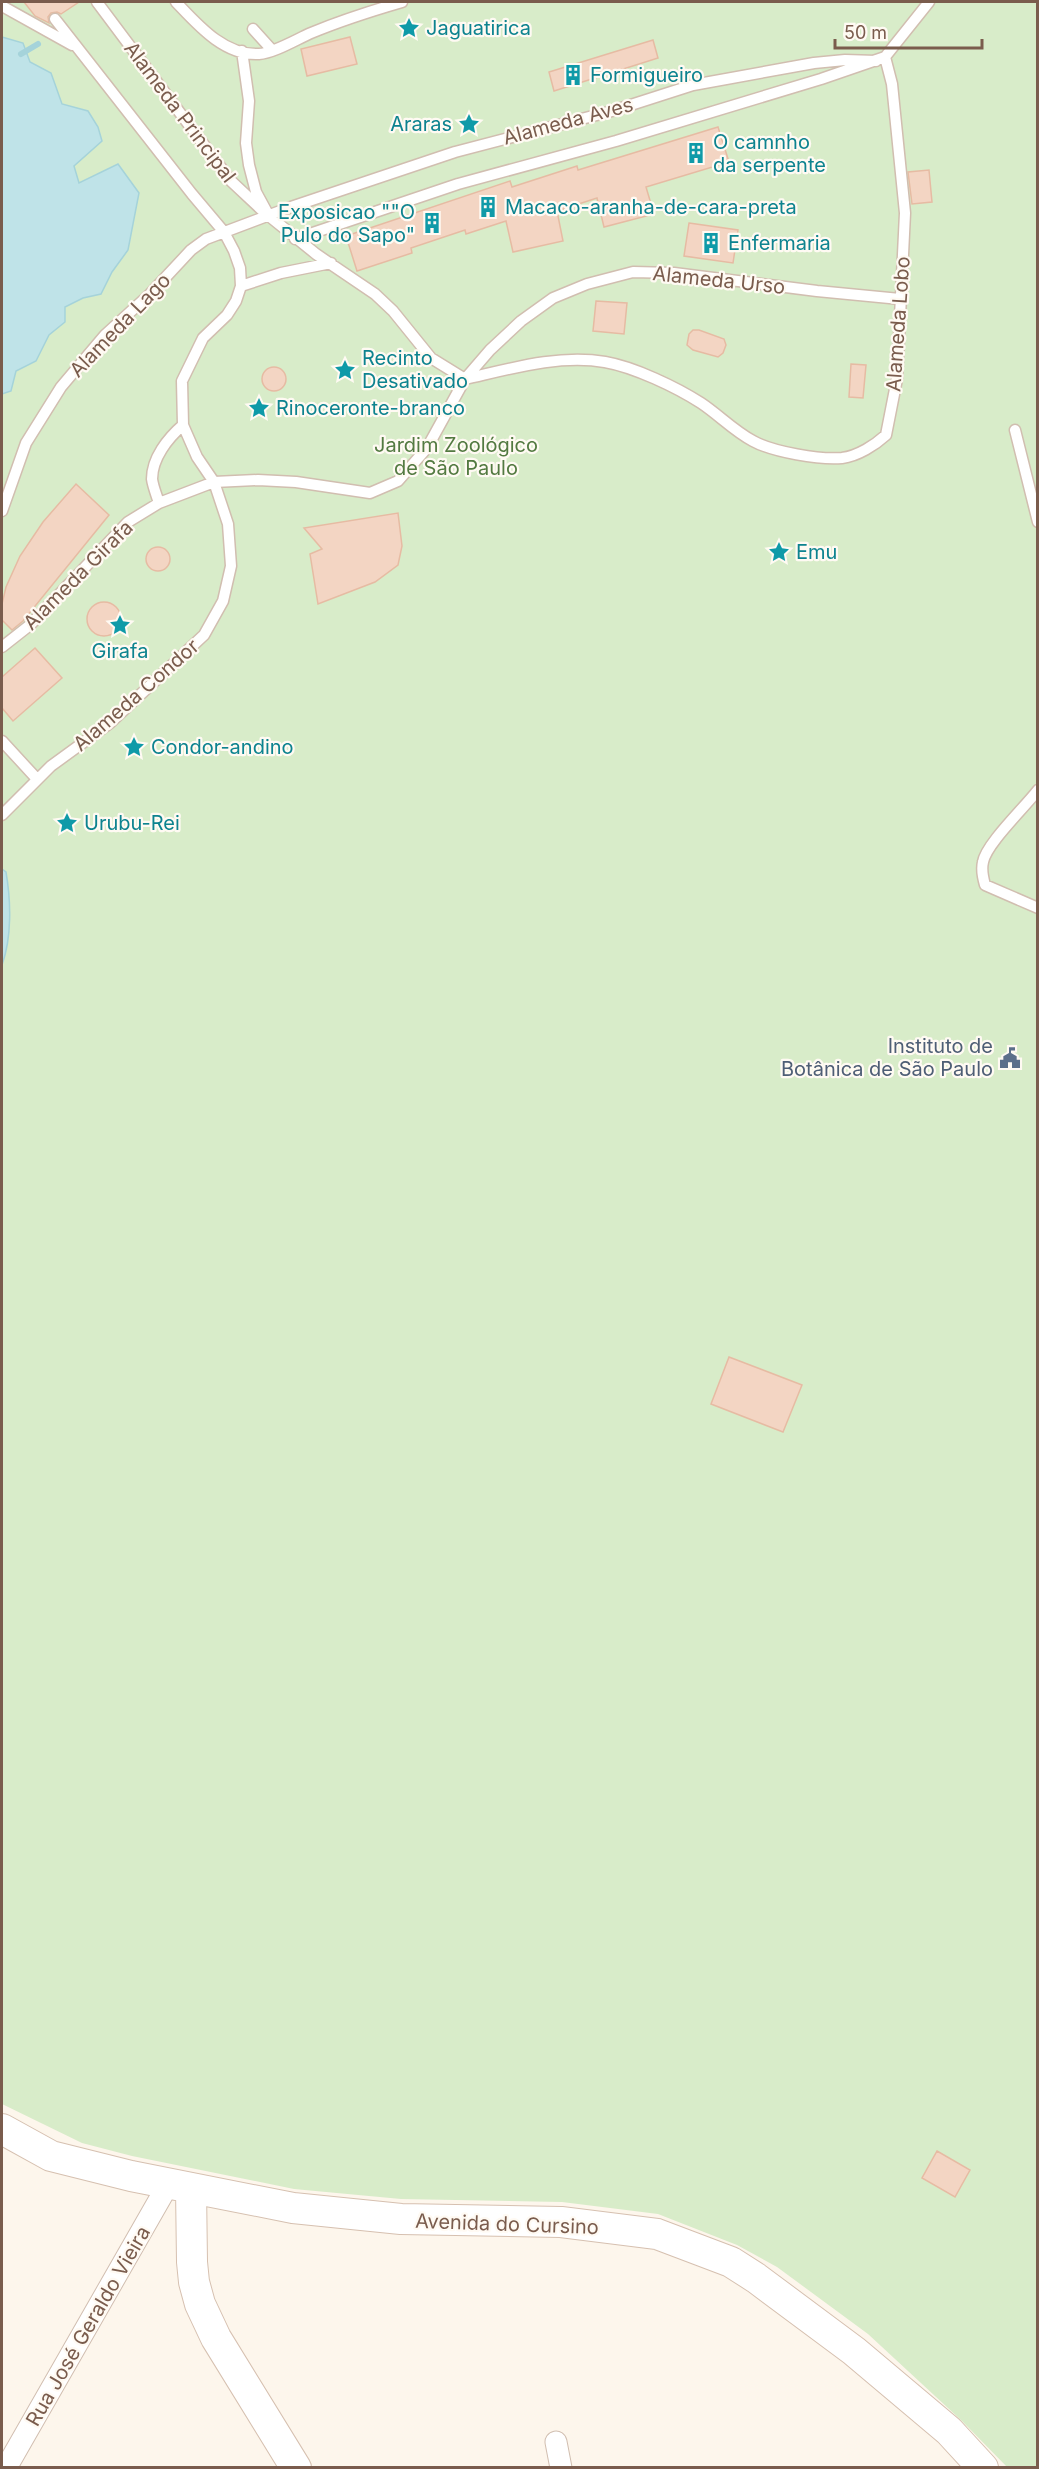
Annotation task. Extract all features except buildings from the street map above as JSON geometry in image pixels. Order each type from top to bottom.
[{"type":"main road","name":"Avenida do Cursino","points":[[4,2136],[51,2156],[180,2186],[293,2208],[378,2218],[561,2222],[657,2234],[731,2262],[775,2292],[854,2351],[949,2431],[983,2468]]},
{"type":"main road","points":[[180,2186],[194,2282],[200,2304],[216,2338],[296,2468]]},
{"type":"street","name":"Rua José Geraldo Vieira","points":[[6,2468],[180,2186]]},
{"type":"street","points":[[556,2442],[561,2468]]},
{"type":"lane","name":"Alameda Principal","points":[[97,2],[231,181],[295,239],[375,294],[393,311],[431,358],[465,379]]},
{"type":"lane","points":[[176,2],[199,27],[217,41],[242,51],[260,54],[370,6],[402,2]]},
{"type":"lane","points":[[880,59],[929,2]]},
{"type":"lane","points":[[2,6],[76,46]]},
{"type":"lane","name":"Alameda Principal","points":[[55,19],[224,232],[240,268],[241,286]]},
{"type":"lane","points":[[253,29],[272,50]]},
{"type":"lane","points":[[242,51],[249,101],[246,143],[249,165],[256,192],[268,216]]},
{"type":"lane","name":"Alameda Aves","points":[[268,216],[455,152],[612,111],[693,84],[814,63],[880,59]]},
{"type":"lane","name":"Alameda Aves","points":[[295,239],[458,183],[616,141],[880,59]]},
{"type":"lane","name":"Alameda Lobo","points":[[465,379],[542,363],[584,360],[606,362],[663,383],[701,403],[754,442],[802,456],[844,458],[873,446],[886,435],[897,379],[905,213],[892,84],[880,59]]},
{"type":"lane","name":"Alameda Lago","points":[[2,511],[26,443],[60,387],[105,335],[150,294],[191,250],[206,239],[268,216]]},
{"type":"lane","points":[[159,503],[152,480],[155,465],[171,436],[183,425],[182,381],[203,338],[227,315],[236,301],[241,286],[281,273],[331,263]]},
{"type":"lane","name":"Alameda Urso","points":[[214,482],[258,480],[287,482],[370,493],[398,481],[427,448],[465,379],[490,350],[521,321],[553,298],[587,284],[633,272],[674,273],[817,291],[900,298]]},
{"type":"lane","name":"Alameda Condor","points":[[2,814],[51,766],[110,723],[204,635],[223,601],[231,566],[228,524],[214,482],[198,457],[183,425]]},
{"type":"lane","points":[[1015,430],[1038,522]]},
{"type":"lane","name":"Alameda Girafa","points":[[5,645],[30,625],[128,522],[159,503],[214,482]]},
{"type":"lane","points":[[2,741],[37,779]]},
{"type":"lane","points":[[1038,790],[989,849],[983,861],[982,873],[985,885],[1038,908]]},
{"type":"green space","name":"Jardim Zoológico de São Paulo","points":[[2,2],[1037,2],[1037,2467],[1007,2467],[962,2421],[868,2334],[777,2267],[737,2245],[658,2214],[562,2202],[401,2199],[294,2189],[132,2156],[82,2143],[2,2104]]},
{"type":"water","points":[[2,37],[23,43],[30,62],[51,73],[62,104],[88,111],[98,127],[102,141],[74,166],[79,183],[118,164],[139,193],[128,250],[112,272],[101,294],[83,298],[65,307],[65,322],[49,335],[36,361],[16,371],[11,391],[2,394]]},
{"type":"water","points":[[2,869],[6,872],[10,919],[8,943],[2,965]]},
{"type":"waterway","points":[[21,54],[38,44]]},
{"type":"place","name":"Jaguatirica","points":[[409,28]]},
{"type":"place","name":"Formigueiro","points":[[573,75]]},
{"type":"place","name":"Araras","points":[[469,124]]},
{"type":"place","name":"O camnho da serpente","points":[[696,153]]},
{"type":"place","name":"Macaco-aranha-de-cara-preta","points":[[488,207]]},
{"type":"place","name":"Exposicao \"\"O Pulo do Sapo\"","points":[[432,223]]},
{"type":"place","name":"Enfermaria","points":[[711,243]]},
{"type":"place","name":"Recinto Desativado","points":[[345,370]]},
{"type":"place","name":"Rinoceronte-branco","points":[[259,408]]},
{"type":"place","name":"Emu","points":[[779,552]]},
{"type":"place","name":"Girafa","points":[[120,625]]},
{"type":"place","name":"Condor-andino","points":[[134,747]]},
{"type":"place","name":"Urubu-Rei","points":[[67,823]]},
{"type":"place","name":"Instituto de Botânica de São Paulo","points":[[1010,1058]]}]
